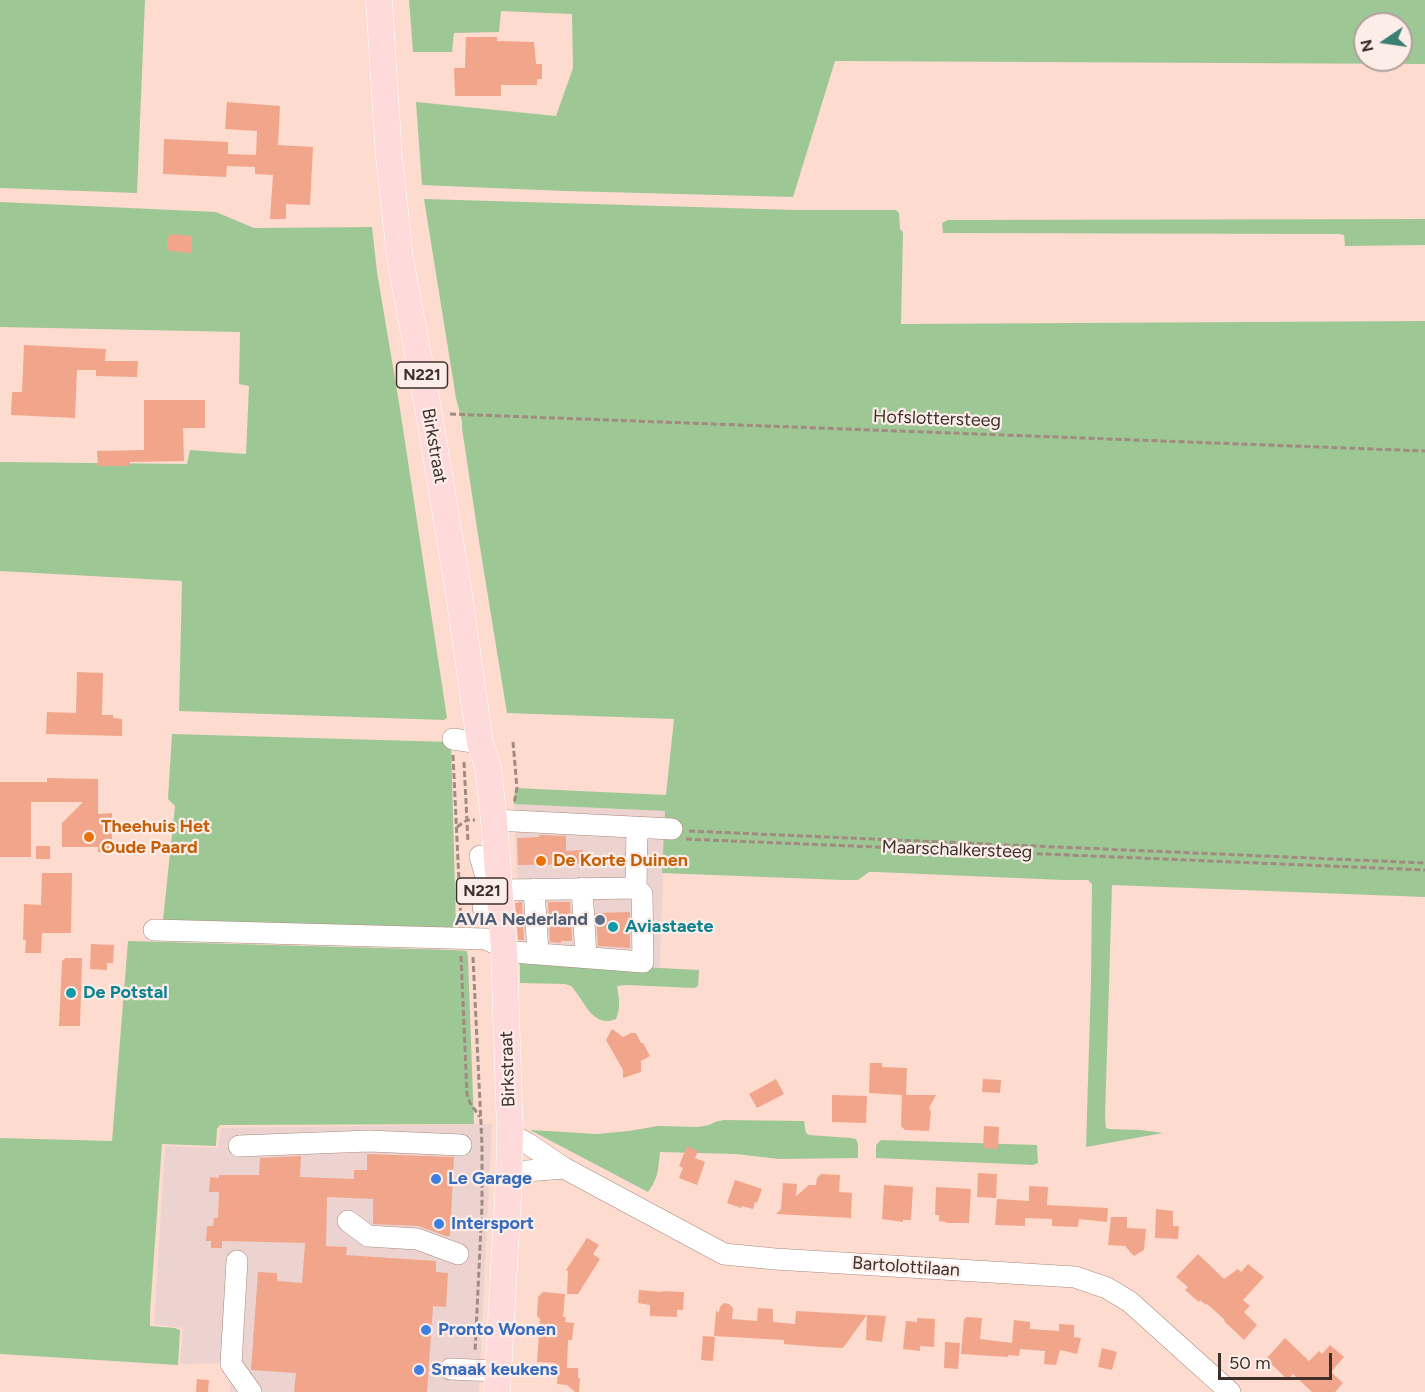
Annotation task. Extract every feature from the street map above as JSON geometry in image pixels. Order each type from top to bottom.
[{"type":"main road","name":"Birkstraat","points":[[379,0],[389,157],[400,258],[459,594],[481,746],[503,815],[494,944],[498,1145],[488,1379]]},
{"type":"main road","name":"Birkstraat","points":[[481,746],[478,770],[480,856],[497,896]]},
{"type":"main road","name":"Birkstraat","points":[[488,1379],[509,1179],[510,1134],[494,944]]},
{"type":"street","points":[[453,739],[463,739],[481,746]]},
{"type":"street","points":[[503,815],[681,830]]},
{"type":"street","points":[[636,888],[637,827]]},
{"type":"street","points":[[582,888],[586,957]]},
{"type":"street","points":[[154,930],[494,944],[538,953],[643,962],[642,894],[636,888],[534,889],[497,896]]},
{"type":"street","points":[[534,889],[538,953]]},
{"type":"street","name":"Bartolottilaan","points":[[510,1134],[564,1168],[724,1254],[1075,1278],[1107,1288],[1130,1302],[1230,1392]]},
{"type":"street","points":[[239,1146],[369,1141],[461,1145]]},
{"type":"street","points":[[509,1179],[527,1171],[564,1168]]},
{"type":"street","points":[[348,1221],[368,1236],[417,1239],[458,1254]]},
{"type":"street","points":[[237,1261],[231,1364],[251,1392]]},
{"type":"street","points":[[450,1369],[488,1379]]},
{"type":"path","name":"Hofslottersteeg","points":[[447,414],[1425,451]]},
{"type":"path","points":[[503,815],[515,803],[517,788],[513,742]]},
{"type":"path","points":[[457,827],[467,820]]},
{"type":"path","name":"Maarschalkersteeg","points":[[1425,863],[681,830],[680,838],[1425,870]]},
{"type":"path","name":"Birkstraat","points":[[488,1379],[482,1145],[494,944]]},
{"type":"shaded area","points":[[514,804],[665,811],[660,969],[520,961]]},
{"type":"shaded area","points":[[492,1124],[479,1392],[230,1392],[232,1363],[180,1364],[183,1328],[154,1324],[165,1146],[218,1148],[221,1128]]},
{"type":"green space","points":[[0,0],[145,0],[137,193],[0,188]]},
{"type":"green space","points":[[409,0],[1425,0],[1425,64],[1413,64],[1413,12],[1353,12],[1353,64],[835,61],[793,197],[422,185],[416,102],[556,116],[573,68],[572,14],[501,11],[499,32],[454,33],[452,52],[413,52]]},
{"type":"green space","points":[[424,199],[796,210],[896,210],[899,213],[900,229],[903,232],[901,324],[1425,321],[1425,897],[1112,885],[1106,1128],[1163,1133],[1086,1147],[1092,884],[1088,880],[876,872],[869,872],[858,880],[662,873],[665,811],[514,804],[515,788],[666,795],[674,719],[507,713],[462,421],[456,398]]},
{"type":"green space","points":[[0,202],[216,212],[254,228],[372,227],[377,272],[447,718],[444,720],[179,711],[182,581],[0,571],[0,462],[187,464],[190,450],[246,454],[249,386],[239,384],[240,332],[0,327]]},
{"type":"green space","points":[[1425,219],[1425,245],[1345,246],[1344,235],[1339,234],[943,233],[942,223],[948,220]]},
{"type":"green space","points":[[172,734],[451,742],[456,928],[163,920],[175,806],[168,799]]},
{"type":"green space","points":[[128,941],[467,951],[474,1124],[220,1125],[217,1129],[216,1146],[162,1144],[150,1326],[180,1330],[178,1365],[0,1354],[0,1138],[112,1141]]},
{"type":"green space","points":[[520,961],[699,970],[698,986],[694,988],[617,986],[618,1015],[616,1019],[608,1021],[601,1020],[589,1011],[571,986],[520,983]]},
{"type":"green space","points":[[724,1120],[804,1121],[806,1133],[809,1135],[856,1139],[858,1158],[779,1159],[736,1154],[660,1152],[656,1177],[648,1192],[530,1130],[597,1134],[658,1126],[698,1127]]},
{"type":"green space","points":[[881,1140],[1037,1145],[1038,1163],[1033,1165],[876,1158],[876,1145]]},
{"type":"building","points":[[466,37],[497,37],[497,41],[534,42],[536,64],[542,64],[542,79],[537,79],[537,85],[501,85],[501,96],[455,96],[454,68],[465,68]]},
{"type":"building","points":[[227,102],[280,106],[278,145],[313,147],[310,205],[286,204],[286,219],[270,219],[273,175],[255,174],[255,167],[227,166],[226,177],[163,174],[164,139],[228,142],[228,154],[256,155],[257,131],[225,129]]},
{"type":"building","points":[[171,234],[192,236],[191,253],[169,251],[167,239]]},
{"type":"building","points":[[24,345],[106,349],[105,361],[138,361],[137,377],[96,376],[96,370],[77,370],[75,418],[11,415],[12,392],[22,392]]},
{"type":"building","points":[[144,400],[205,400],[205,428],[183,428],[184,461],[130,462],[130,466],[98,466],[97,451],[144,450]]},
{"type":"building","points":[[77,672],[103,673],[102,715],[113,715],[113,718],[122,719],[122,736],[46,734],[47,712],[76,713]]},
{"type":"building","points":[[47,778],[98,779],[98,814],[112,813],[112,852],[98,852],[98,847],[62,847],[62,823],[83,802],[31,802],[31,857],[0,857],[0,782],[47,782]]},
{"type":"building","points":[[539,835],[566,836],[566,851],[583,850],[583,864],[518,865],[517,838],[539,837]]},
{"type":"building","points":[[36,846],[50,846],[50,859],[36,859]]},
{"type":"building","points":[[42,873],[72,873],[71,933],[42,933],[41,953],[25,953],[24,904],[41,905]]},
{"type":"building","points":[[522,902],[524,940],[518,940],[515,903]]},
{"type":"building","points":[[548,902],[570,902],[572,941],[550,942]]},
{"type":"building","name":"Aviastaete","points":[[630,912],[630,948],[598,946],[596,913]]},
{"type":"building","points":[[91,944],[114,945],[113,963],[107,963],[107,970],[90,969]]},
{"type":"building","name":"De Potstal","points":[[66,958],[82,958],[80,1026],[59,1026],[62,961]]},
{"type":"building","points":[[612,1029],[623,1037],[636,1033],[643,1043],[650,1056],[641,1061],[641,1072],[623,1078],[623,1070],[606,1040]]},
{"type":"building","points":[[870,1063],[882,1063],[882,1067],[907,1068],[906,1095],[936,1095],[929,1108],[931,1112],[929,1131],[905,1130],[901,1126],[902,1095],[869,1093]]},
{"type":"building","points":[[776,1079],[784,1094],[757,1108],[749,1094]]},
{"type":"building","points":[[983,1079],[1001,1080],[1000,1093],[982,1092]]},
{"type":"building","points":[[832,1095],[867,1096],[866,1123],[832,1122]]},
{"type":"building","points":[[984,1126],[999,1127],[998,1149],[983,1148]]},
{"type":"building","points":[[687,1146],[698,1151],[695,1158],[705,1162],[697,1185],[679,1178],[683,1168],[679,1166]]},
{"type":"building","points":[[367,1154],[454,1157],[450,1236],[418,1226],[373,1224],[373,1199],[327,1197],[326,1246],[347,1247],[346,1255],[436,1261],[436,1272],[448,1273],[446,1307],[433,1306],[427,1392],[294,1392],[296,1373],[251,1370],[258,1272],[277,1273],[277,1281],[302,1283],[305,1243],[222,1241],[222,1248],[211,1248],[211,1241],[206,1241],[207,1226],[213,1226],[214,1218],[218,1218],[219,1192],[209,1192],[210,1177],[259,1175],[260,1158],[301,1156],[300,1177],[354,1179],[354,1170],[367,1170]]},
{"type":"building","points":[[978,1173],[997,1174],[996,1198],[977,1197]]},
{"type":"building","points":[[821,1174],[840,1175],[839,1192],[852,1193],[851,1218],[776,1214],[781,1209],[783,1183],[797,1184],[796,1196],[809,1185],[816,1185],[817,1178]]},
{"type":"building","points":[[735,1180],[762,1189],[753,1209],[727,1203]]},
{"type":"building","points":[[884,1185],[913,1187],[911,1220],[903,1220],[903,1222],[882,1219]]},
{"type":"building","points":[[1029,1186],[1048,1187],[1047,1205],[1108,1208],[1107,1222],[1079,1219],[1078,1227],[1052,1226],[1052,1219],[1025,1218],[1025,1226],[995,1225],[997,1199],[1029,1201]]},
{"type":"building","points":[[936,1187],[971,1189],[969,1223],[939,1221],[939,1215],[935,1215]]},
{"type":"building","points":[[1156,1209],[1173,1211],[1173,1226],[1179,1226],[1178,1239],[1155,1238]]},
{"type":"building","points":[[1111,1217],[1127,1217],[1127,1228],[1146,1229],[1144,1250],[1134,1256],[1125,1246],[1108,1245]]},
{"type":"building","points":[[587,1238],[599,1245],[593,1254],[600,1259],[578,1294],[567,1294],[568,1271],[566,1270]]},
{"type":"building","points":[[1198,1254],[1224,1279],[1238,1269],[1241,1272],[1248,1264],[1264,1277],[1243,1300],[1250,1306],[1244,1312],[1257,1325],[1244,1340],[1207,1304],[1200,1300],[1199,1302],[1185,1290],[1188,1287],[1176,1277]]},
{"type":"building","points":[[639,1290],[684,1292],[683,1310],[677,1310],[677,1317],[650,1316],[650,1305],[638,1303]]},
{"type":"building","points":[[543,1292],[565,1294],[563,1317],[566,1317],[565,1322],[574,1323],[572,1340],[568,1340],[567,1368],[578,1368],[579,1392],[575,1392],[567,1385],[557,1384],[558,1369],[555,1369],[555,1363],[537,1362],[540,1319],[537,1316],[538,1297]]},
{"type":"building","points":[[724,1303],[733,1308],[732,1319],[757,1321],[758,1308],[773,1309],[773,1322],[795,1324],[796,1311],[886,1316],[882,1342],[866,1340],[867,1315],[843,1348],[784,1344],[784,1340],[714,1336],[716,1311],[719,1312]]},
{"type":"building","points":[[966,1317],[982,1318],[980,1339],[1012,1343],[1014,1320],[1030,1322],[1030,1329],[1059,1331],[1059,1324],[1074,1325],[1074,1337],[1081,1338],[1077,1354],[1060,1350],[1056,1365],[1044,1364],[1045,1351],[1020,1349],[1019,1356],[1008,1355],[1008,1357],[961,1354]]},
{"type":"building","points":[[917,1318],[935,1319],[934,1347],[920,1346],[920,1351],[903,1349],[906,1321],[917,1322]]},
{"type":"building","points":[[703,1336],[715,1337],[713,1361],[701,1360]]},
{"type":"building","points":[[1285,1338],[1309,1361],[1319,1351],[1322,1354],[1330,1345],[1344,1357],[1331,1372],[1343,1383],[1335,1392],[1312,1392],[1293,1374],[1288,1380],[1266,1359]]},
{"type":"building","points":[[945,1342],[960,1343],[958,1369],[944,1368]]},
{"type":"building","points":[[1102,1348],[1117,1352],[1112,1370],[1098,1367]]},
{"type":"building","points":[[197,1379],[209,1380],[208,1392],[196,1392]]},
{"type":"place","name":"Theehuis Het Oude Paard","points":[[89,837]]},
{"type":"place","name":"De Korte Duinen","points":[[541,861]]},
{"type":"place","name":"AVIA Nederland","points":[[600,920]]},
{"type":"place","name":"Aviastaete","points":[[613,927]]},
{"type":"place","name":"De Potstal","points":[[71,993]]},
{"type":"place","name":"Le Garage","points":[[436,1179]]},
{"type":"place","name":"Intersport","points":[[439,1224]]},
{"type":"place","name":"Pronto Wonen","points":[[426,1330]]},
{"type":"place","name":"Smaak keukens","points":[[419,1370]]}]
